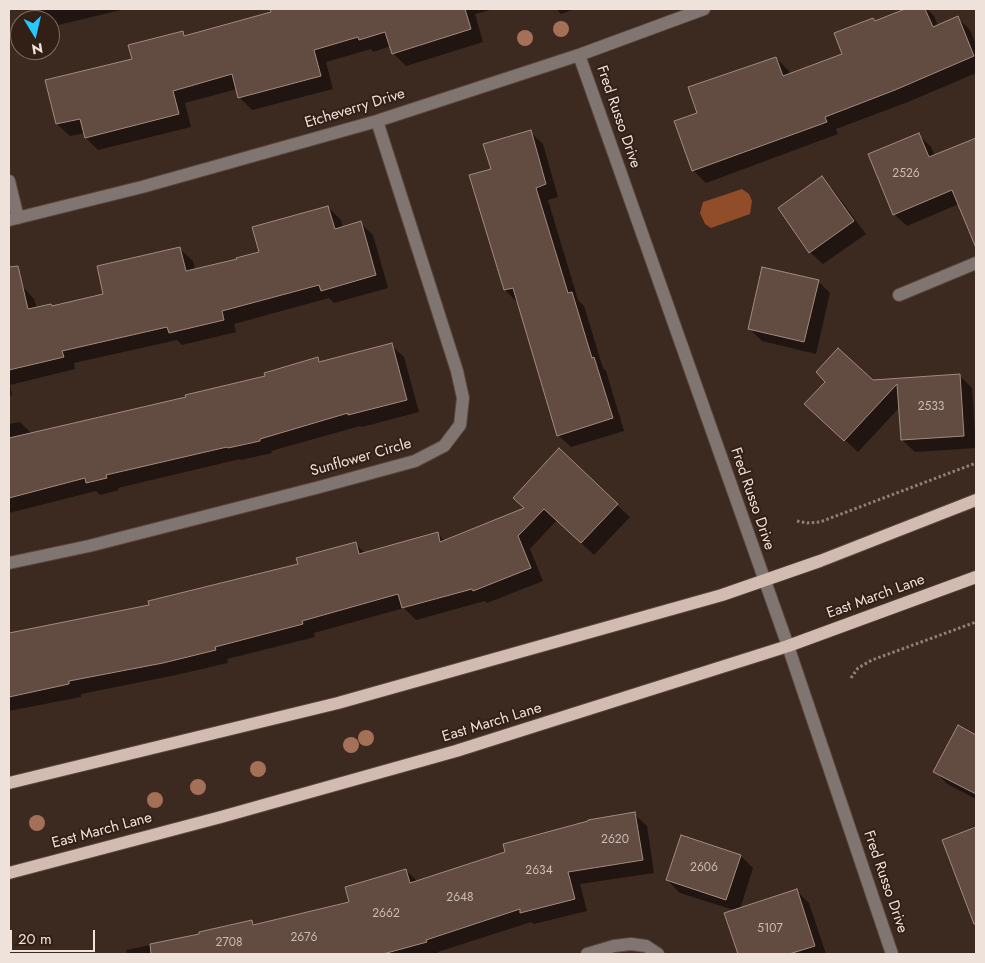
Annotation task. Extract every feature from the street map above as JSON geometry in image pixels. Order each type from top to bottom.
[{"type":"main road","points":[[9,782],[338,703],[722,595],[820,561],[976,500]]},
{"type":"main road","name":"East March Lane","points":[[9,873],[222,817],[456,751],[788,646],[976,577]]},
{"type":"street","name":"Etcheverry Drive","points":[[13,219],[142,187],[377,121],[579,55],[704,9]]},
{"type":"street","name":"Fred Russo Drive","points":[[579,55],[788,646],[892,954]]},
{"type":"street","name":"Sunflower Circle","points":[[9,564],[89,546],[316,488],[415,461],[444,446],[460,425],[462,398],[457,372],[377,121]]},
{"type":"street","points":[[9,181],[13,219]]},
{"type":"street","points":[[899,295],[976,263]]},
{"type":"street","points":[[587,954],[614,946],[631,944],[646,946],[658,954]]},
{"type":"path","points":[[797,520],[808,523],[820,522],[976,463]]},
{"type":"path","points":[[851,678],[858,668],[872,660],[976,622]]},
{"type":"shaded area","points":[[742,189],[749,194],[752,201],[750,214],[711,228],[705,224],[700,213],[703,202]]},
{"type":"building","points":[[270,9],[465,9],[471,29],[392,54],[385,32],[359,40],[358,37],[314,50],[321,76],[238,98],[232,74],[173,91],[179,114],[85,138],[80,119],[56,124],[45,80],[132,59],[128,45],[183,31],[184,36],[271,12]]},
{"type":"building","points":[[905,9],[925,9],[933,27],[958,16],[974,56],[895,90],[825,117],[827,122],[692,171],[674,121],[697,113],[688,87],[776,57],[783,76],[842,54],[834,33],[873,18],[875,21]]},
{"type":"building","points":[[531,130],[546,184],[536,188],[568,293],[572,292],[613,418],[557,436],[513,288],[504,290],[469,175],[491,169],[483,144]]},
{"type":"building","points":[[919,133],[929,157],[976,138],[976,248],[952,190],[893,215],[868,154]]},
{"type":"building","points":[[822,176],[854,221],[809,253],[778,208]]},
{"type":"building","points":[[328,206],[335,229],[361,221],[376,275],[321,291],[319,285],[222,311],[224,320],[169,333],[167,327],[62,351],[64,357],[9,370],[9,267],[18,266],[28,309],[51,304],[52,306],[103,294],[97,266],[180,247],[186,271],[237,259],[259,252],[252,227]]},
{"type":"building","points":[[762,267],[819,280],[804,342],[748,329]]},
{"type":"building","points":[[392,343],[407,400],[348,415],[348,413],[260,439],[260,441],[106,475],[107,478],[86,483],[85,478],[9,498],[9,438],[186,397],[185,395],[265,376],[264,373],[318,357],[319,362]]},
{"type":"building","points":[[838,348],[873,380],[960,374],[964,436],[901,440],[897,384],[844,441],[804,404],[825,382],[816,372]]},
{"type":"building","points":[[559,448],[618,504],[581,543],[544,509],[518,536],[531,568],[473,591],[472,589],[402,608],[398,594],[302,621],[303,624],[215,647],[216,650],[163,663],[69,681],[69,684],[9,697],[9,633],[149,605],[148,601],[298,564],[296,558],[356,542],[359,554],[438,532],[440,542],[524,508],[513,498]]},
{"type":"building","points":[[958,725],[976,735],[976,794],[933,772]]},
{"type":"building","points":[[635,812],[643,860],[568,872],[575,899],[520,913],[520,909],[426,940],[427,942],[383,954],[151,954],[150,944],[252,920],[253,925],[349,902],[345,887],[406,869],[410,883],[505,852],[503,844],[588,820]]},
{"type":"building","points":[[976,827],[976,924],[974,924],[942,840]]},
{"type":"building","points":[[681,835],[741,855],[726,900],[666,880]]},
{"type":"building","points":[[797,889],[815,946],[789,954],[738,954],[724,913]]}]
